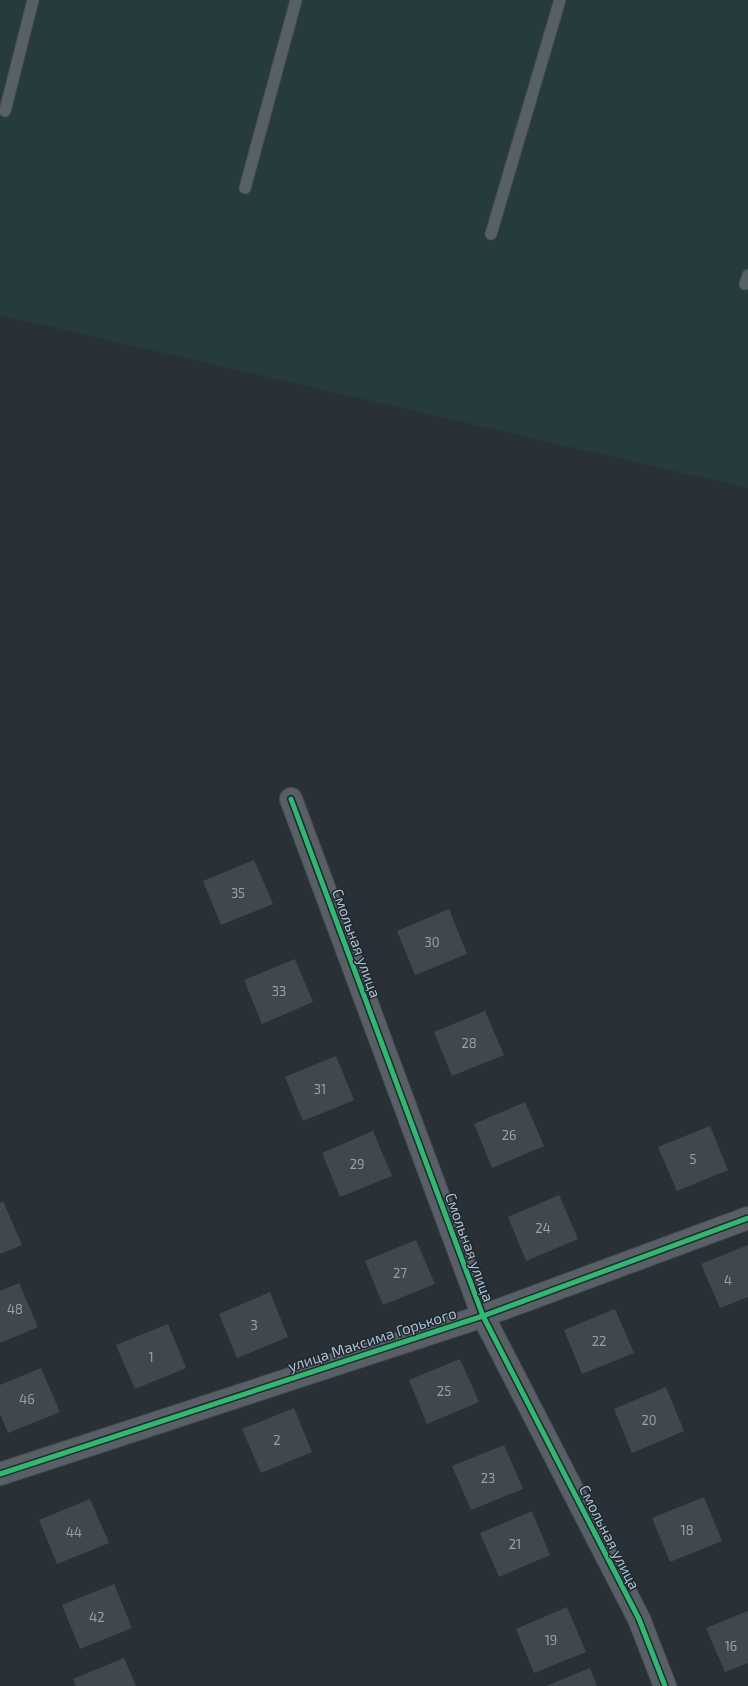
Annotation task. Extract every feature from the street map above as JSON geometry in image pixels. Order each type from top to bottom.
[{"type":"street","name":"Смольная улица","points":[[290,799],[483,1316],[639,1619],[665,1686]]},
{"type":"street","name":"улица Максима Горького","points":[[0,1474],[483,1316],[748,1218]]},
{"type":"lane","points":[[5,111],[33,0]]},
{"type":"lane","points":[[245,188],[296,0]]},
{"type":"lane","points":[[491,234],[560,0]]},
{"type":"green space","points":[[0,0],[748,0],[748,488],[0,315]]},
{"type":"building","points":[[254,860],[273,904],[221,925],[203,881]]},
{"type":"building","points":[[449,909],[467,954],[415,975],[397,931]]},
{"type":"building","points":[[295,959],[313,1002],[262,1024],[244,980]]},
{"type":"building","points":[[485,1011],[504,1055],[452,1076],[434,1032]]},
{"type":"building","points":[[336,1056],[354,1100],[303,1121],[285,1077]]},
{"type":"building","points":[[525,1102],[544,1146],[492,1168],[474,1124]]},
{"type":"building","points":[[710,1126],[728,1170],[677,1191],[658,1147]]},
{"type":"building","points":[[373,1131],[392,1176],[340,1197],[322,1153]]},
{"type":"building","points":[[559,1195],[578,1239],[526,1261],[508,1217]]},
{"type":"building","points":[[3,1201],[22,1245],[0,1254],[0,1203]]},
{"type":"building","points":[[416,1240],[435,1284],[383,1305],[365,1261]]},
{"type":"building","points":[[748,1245],[748,1297],[720,1308],[701,1264]]},
{"type":"building","points":[[19,1283],[38,1327],[0,1343],[0,1291]]},
{"type":"building","points":[[270,1292],[288,1337],[237,1358],[219,1314]]},
{"type":"building","points":[[615,1309],[634,1353],[582,1374],[564,1330]]},
{"type":"building","points":[[168,1324],[186,1368],[135,1389],[116,1345]]},
{"type":"building","points":[[460,1359],[479,1402],[427,1424],[409,1380]]},
{"type":"building","points":[[41,1368],[60,1412],[8,1433],[0,1414],[0,1385]]},
{"type":"building","points":[[666,1387],[684,1431],[632,1453],[614,1409]]},
{"type":"building","points":[[294,1408],[312,1452],[261,1473],[242,1429]]},
{"type":"building","points":[[504,1445],[523,1489],[471,1510],[452,1466]]},
{"type":"building","points":[[704,1497],[722,1541],[670,1562],[652,1518]]},
{"type":"building","points":[[90,1499],[109,1543],[57,1564],[39,1520]]},
{"type":"building","points":[[532,1511],[550,1555],[499,1577],[480,1533]]},
{"type":"building","points":[[114,1584],[132,1628],[80,1649],[62,1605]]},
{"type":"building","points":[[567,1607],[586,1652],[534,1673],[516,1629]]},
{"type":"building","points":[[748,1611],[748,1663],[725,1672],[706,1628]]},
{"type":"building","points":[[124,1658],[136,1686],[76,1686],[73,1679]]},
{"type":"building","points":[[590,1668],[597,1686],[546,1686]]},
{"type":"cycle path","points":[[291,799],[483,1316],[639,1619],[665,1686]]},
{"type":"cycle path","points":[[0,1474],[483,1316],[748,1218]]}]
